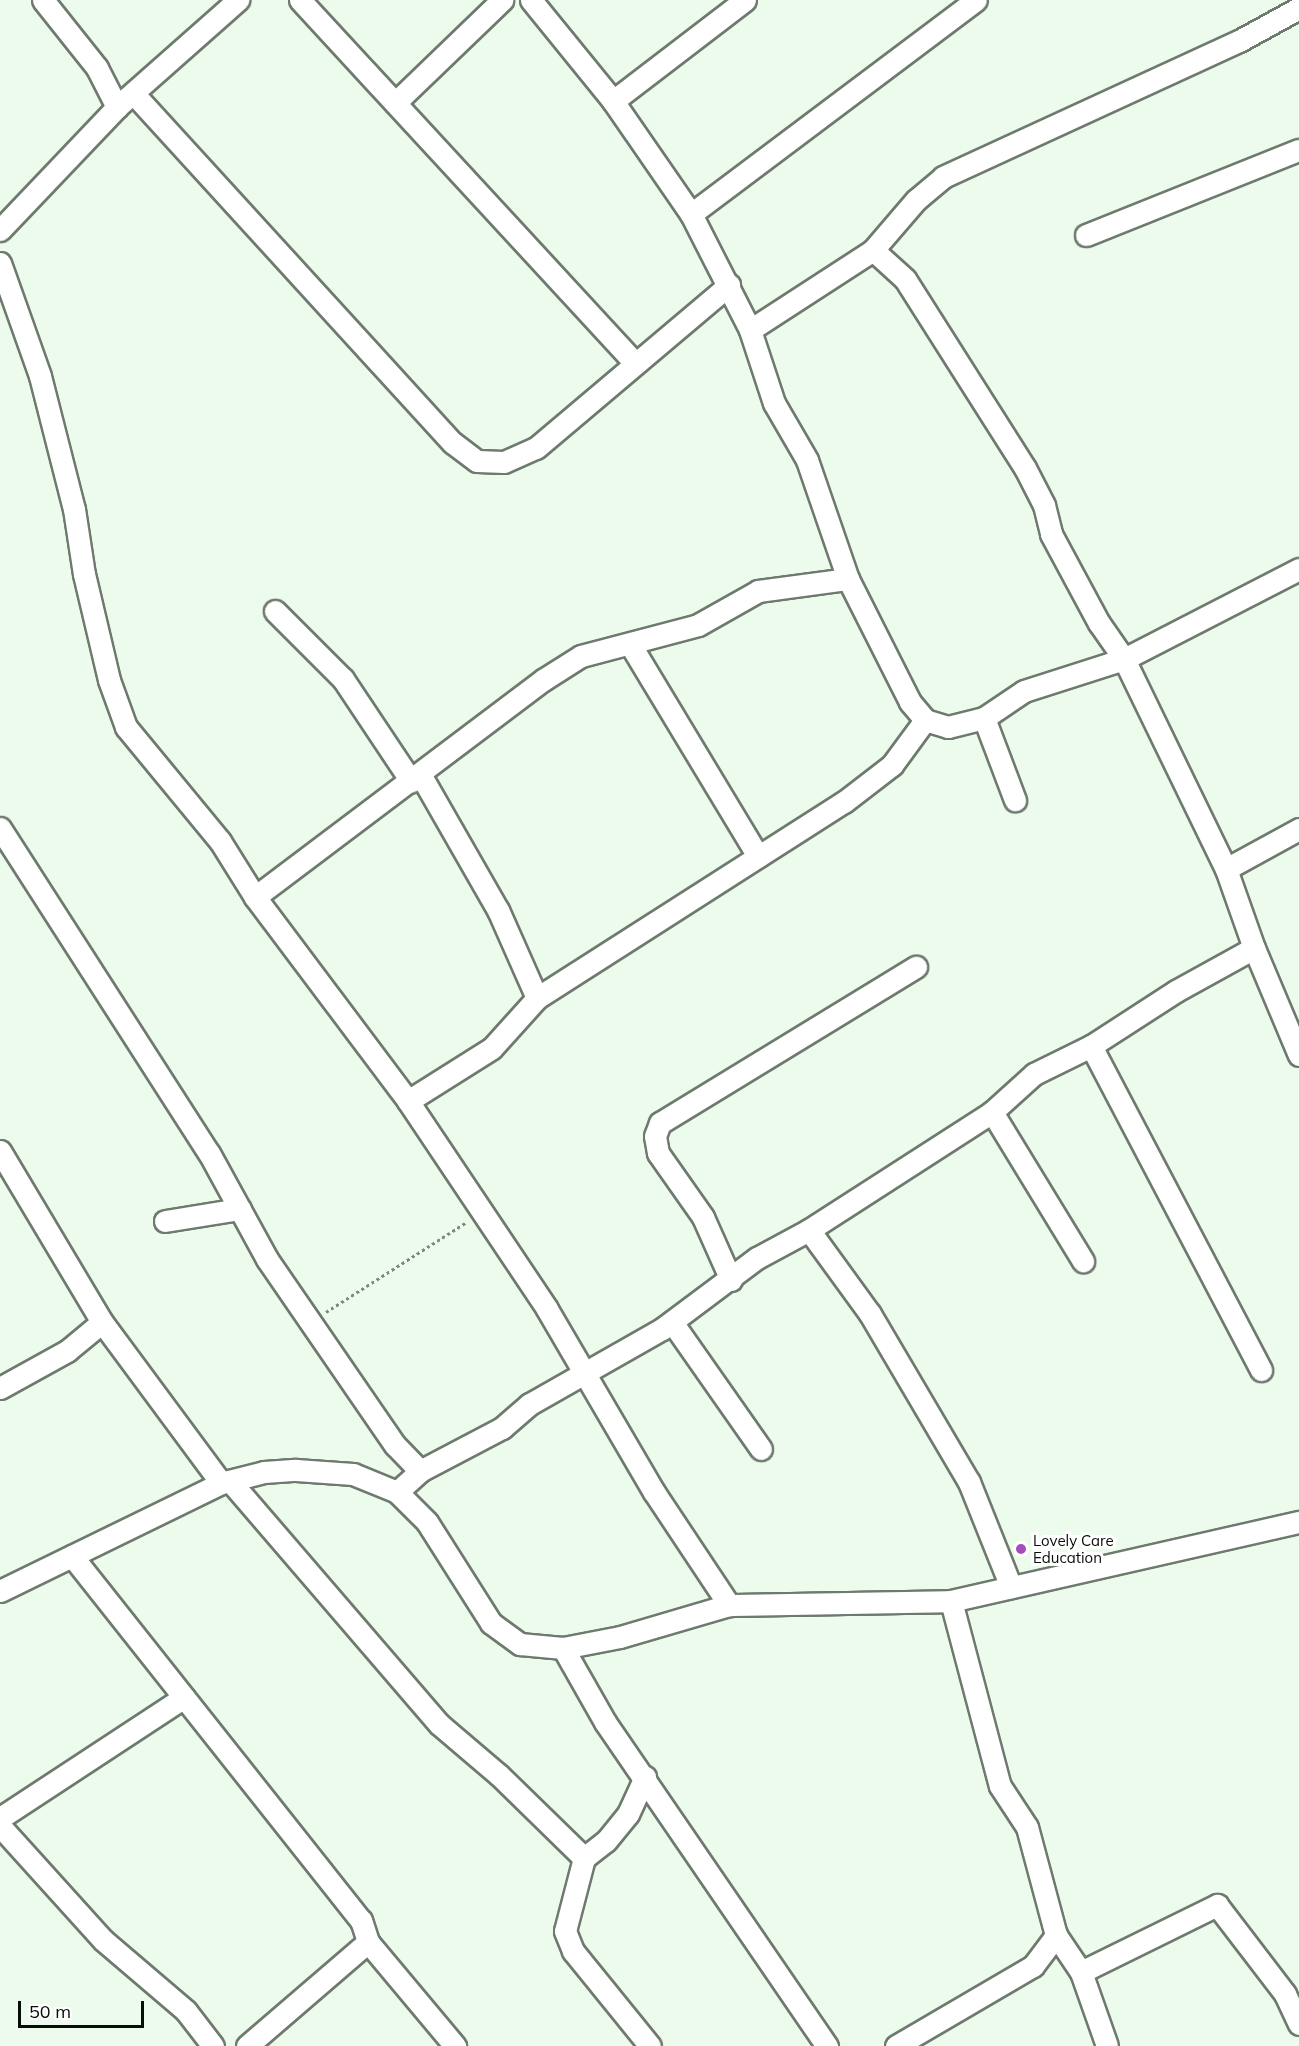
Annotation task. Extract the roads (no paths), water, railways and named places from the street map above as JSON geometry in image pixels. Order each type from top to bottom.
[{"type":"street","points":[[44,0],[97,68],[117,107]]},
{"type":"street","points":[[0,230],[117,107],[238,0]]},
{"type":"street","points":[[300,0],[636,363]]},
{"type":"street","points":[[396,103],[502,0]]},
{"type":"street","points":[[531,0],[613,101],[691,214],[750,330],[774,403],[807,460],[848,579],[910,702],[925,720],[948,727],[984,718],[1024,691],[1124,659],[1299,569]]},
{"type":"street","points":[[613,101],[745,0]]},
{"type":"street","points":[[691,214],[976,0]]},
{"type":"street","points":[[750,330],[873,250],[916,200],[943,177],[1239,41],[1299,8]]},
{"type":"street","points":[[134,93],[453,443],[477,461],[504,462],[536,448],[729,285]]},
{"type":"street","points":[[1086,235],[1299,150]]},
{"type":"street","points":[[873,250],[904,279],[1003,431],[1044,505],[1051,534],[1071,575],[1124,659],[1226,869],[1254,948],[1299,1054]]},
{"type":"street","points":[[0,263],[40,376],[74,509],[84,574],[109,680],[126,727],[220,841],[255,897],[408,1101],[585,1371],[654,1492],[729,1605]]},
{"type":"street","points":[[255,897],[572,662],[698,625],[758,591],[848,579]]},
{"type":"street","points":[[275,611],[343,679],[415,778],[498,910],[537,998]]},
{"type":"street","points":[[630,644],[758,856]]},
{"type":"street","points":[[984,718],[1015,800]]},
{"type":"street","points":[[408,1101],[492,1048],[537,998],[844,802],[892,765],[925,720]]},
{"type":"street","points":[[0,828],[138,1039],[240,1209],[267,1259],[395,1445],[420,1471]]},
{"type":"street","points":[[1226,869],[1299,829]]},
{"type":"street","points":[[397,1492],[420,1471],[502,1428],[531,1404],[672,1322],[731,1280],[757,1258],[809,1230],[992,1112],[1035,1074],[1091,1046],[1176,991],[1254,948]]},
{"type":"street","points":[[731,1280],[703,1217],[658,1153],[655,1136],[660,1123],[916,967]]},
{"type":"street","points":[[1091,1046],[1262,1370]]},
{"type":"street","points":[[992,1112],[1083,1261]]},
{"type":"street","points":[[0,1151],[102,1322],[225,1482],[432,1717],[499,1775],[584,1858]]},
{"type":"street","points":[[165,1221],[240,1209]]},
{"type":"street","points":[[809,1230],[870,1314],[969,1482],[1011,1587]]},
{"type":"street","points":[[0,1388],[67,1351],[102,1322]]},
{"type":"street","points":[[672,1322],[761,1449]]},
{"type":"street","points":[[0,1591],[225,1482],[264,1472],[320,1469],[353,1474],[397,1492],[427,1522],[491,1623],[520,1644],[564,1648],[620,1637],[729,1605],[951,1601],[1299,1522]]},
{"type":"street","points":[[72,1556],[361,1920],[368,1942],[454,2046]]},
{"type":"street","points":[[951,1601],[989,1753],[1000,1786],[1027,1827],[1056,1935],[1081,1972],[1107,2046]]},
{"type":"street","points":[[564,1648],[606,1722],[827,2046]]},
{"type":"street","points":[[0,1818],[184,1697]]},
{"type":"street","points":[[645,1777],[628,1814],[606,1841],[584,1858],[565,1931],[573,1951],[650,2046]]},
{"type":"street","points":[[0,1826],[103,1940],[186,2011],[213,2046]]},
{"type":"street","points":[[1081,1972],[1216,1905],[1285,1994],[1299,2024]]},
{"type":"street","points":[[896,2046],[1034,1966],[1056,1935]]},
{"type":"street","points":[[247,2046],[368,1942]]},
{"type":"place","name":"Lovely Care Education","points":[[1021,1549]]}]
